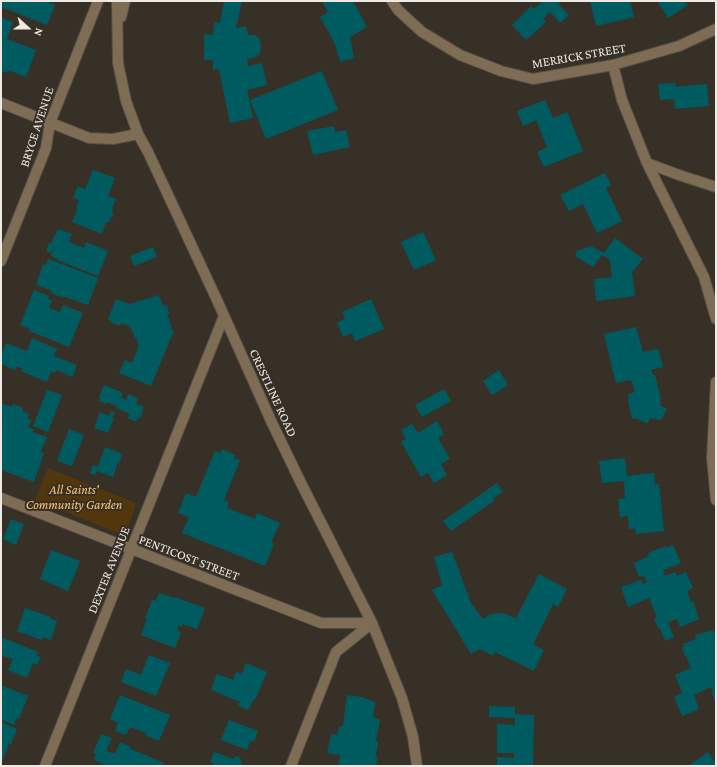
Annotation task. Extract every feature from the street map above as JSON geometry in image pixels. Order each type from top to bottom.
[{"type":"street","name":"BRYCE AVENUE","points":[[1,261],[46,148],[50,122],[98,1]]},
{"type":"street","name":"CRESTLINE ROAD","points":[[117,1],[118,63],[126,101],[138,134],[148,152],[269,416],[372,623],[402,698],[413,737],[417,766]]},
{"type":"street","points":[[117,29],[125,1]]},
{"type":"street","name":"MERRICK STREET","points":[[392,1],[398,10],[422,32],[460,55],[501,71],[533,79],[613,65],[679,46],[716,29]]},
{"type":"street","points":[[613,65],[622,100],[648,163],[704,277],[716,319]]},
{"type":"street","points":[[1,104],[89,138],[113,139],[138,134]]},
{"type":"street","points":[[648,163],[716,187]]},
{"type":"street","name":"DEXTER AVENUE","points":[[45,766],[224,316]]},
{"type":"street","points":[[716,382],[712,458],[716,500]]},
{"type":"street","name":"PENTICOST STREET","points":[[1,498],[321,623],[372,623]]},
{"type":"street","points":[[291,766],[336,652],[372,623]]},
{"type":"green space","name":"All Saints' Community Garden","points":[[48,468],[136,503],[126,535],[35,500]]},
{"type":"building","points":[[1,1],[45,1],[55,5],[47,25],[1,7]]},
{"type":"building","points":[[224,1],[242,2],[236,28],[246,26],[248,35],[255,35],[259,38],[261,47],[260,53],[256,57],[247,59],[248,66],[262,63],[267,85],[247,90],[253,118],[230,123],[219,69],[213,70],[213,60],[204,60],[204,34],[213,35],[214,22],[220,23]]},
{"type":"building","points":[[322,1],[353,1],[367,27],[350,37],[354,58],[340,62],[335,44],[320,17],[328,12]]},
{"type":"building","points":[[543,1],[560,1],[559,5],[569,15],[560,23],[550,12],[543,19],[546,22],[526,40],[512,25],[531,6],[534,9]]},
{"type":"building","points":[[590,1],[630,1],[634,17],[596,26]]},
{"type":"building","points":[[657,1],[685,1],[688,5],[668,18]]},
{"type":"building","points":[[1,17],[13,22],[7,39],[36,50],[26,77],[8,70],[7,73],[1,71]]},
{"type":"building","points":[[322,71],[338,110],[266,139],[250,100]]},
{"type":"building","points":[[675,83],[676,87],[707,84],[709,106],[675,109],[674,99],[660,100],[658,84]]},
{"type":"building","points":[[545,100],[553,118],[567,112],[583,151],[544,167],[537,152],[547,147],[536,120],[523,126],[517,111]]},
{"type":"building","points":[[334,126],[335,132],[346,130],[350,147],[313,155],[307,131]]},
{"type":"building","points":[[93,170],[115,178],[108,196],[116,199],[112,208],[112,213],[114,214],[108,223],[106,222],[102,234],[72,222],[79,200],[73,198],[78,186],[85,189]]},
{"type":"building","points":[[605,173],[611,185],[606,188],[622,221],[597,233],[583,204],[569,211],[560,195]]},
{"type":"building","points":[[58,229],[72,234],[69,242],[84,248],[86,242],[108,251],[98,276],[57,260],[51,256],[52,249],[51,253],[46,251]]},
{"type":"building","points":[[423,232],[436,260],[414,270],[401,242]]},
{"type":"building","points":[[615,238],[643,259],[632,272],[635,296],[596,301],[594,279],[612,277],[610,260],[602,255],[593,267],[575,256],[577,251],[591,246],[604,253]]},
{"type":"building","points":[[153,247],[157,257],[134,266],[130,256]]},
{"type":"building","points":[[48,259],[98,278],[88,305],[63,296],[63,298],[51,293],[52,291],[36,285],[43,264],[46,265]]},
{"type":"building","points":[[34,290],[49,296],[48,299],[52,300],[49,308],[60,312],[63,305],[83,313],[69,347],[29,331],[30,329],[20,325]]},
{"type":"building","points":[[159,295],[163,306],[167,305],[169,314],[167,314],[174,335],[172,335],[151,386],[119,373],[125,360],[132,363],[139,345],[130,327],[121,323],[120,326],[110,322],[111,320],[108,319],[116,299],[129,304]]},
{"type":"building","points":[[371,299],[384,329],[355,341],[352,333],[343,337],[337,323],[345,319],[342,312]]},
{"type":"building","points":[[636,327],[643,352],[658,349],[663,367],[651,370],[653,375],[655,375],[661,399],[661,406],[667,409],[661,420],[650,418],[647,424],[636,418],[632,419],[628,394],[635,392],[631,380],[616,383],[604,334]]},
{"type":"building","points":[[32,338],[57,349],[54,356],[77,365],[72,377],[57,370],[55,373],[51,371],[47,382],[21,371],[23,369],[17,366],[15,370],[1,364],[1,356],[6,343],[27,351]]},
{"type":"building","points":[[499,370],[508,385],[492,395],[483,381]]},
{"type":"building","points":[[104,385],[123,393],[121,398],[126,400],[128,394],[138,398],[136,404],[144,407],[140,418],[138,417],[136,422],[128,418],[130,414],[116,408],[117,406],[99,401]]},
{"type":"building","points":[[444,389],[451,401],[422,417],[415,405]]},
{"type":"building","points":[[47,390],[62,395],[48,432],[33,426]]},
{"type":"building","points":[[1,403],[12,407],[13,404],[23,408],[22,411],[29,414],[27,418],[31,420],[28,427],[34,429],[32,432],[47,437],[41,452],[44,453],[34,482],[1,470],[1,429],[3,423],[1,422]]},
{"type":"building","points":[[111,411],[115,413],[108,433],[94,428],[100,412],[109,416]]},
{"type":"building","points":[[437,421],[444,434],[438,438],[450,459],[441,464],[447,475],[434,483],[428,473],[421,477],[401,442],[406,439],[401,430],[412,424],[418,433]]},
{"type":"building","points":[[69,429],[84,435],[72,466],[57,461]]},
{"type":"building","points":[[105,447],[121,453],[120,455],[122,455],[113,477],[97,471],[95,475],[90,473],[93,465],[98,467]]},
{"type":"building","points":[[222,449],[235,455],[234,458],[240,460],[224,500],[229,502],[227,508],[255,519],[257,513],[280,523],[271,543],[274,544],[265,566],[182,533],[189,517],[178,513],[186,493],[196,497],[215,451],[221,453]]},
{"type":"building","points":[[625,458],[627,476],[654,473],[655,485],[659,484],[664,531],[636,534],[635,528],[629,529],[628,516],[620,517],[618,499],[625,498],[624,481],[602,483],[599,461]]},
{"type":"building","points":[[497,483],[503,492],[493,498],[495,500],[451,531],[443,521]]},
{"type":"building","points":[[11,519],[24,524],[16,545],[3,539]]},
{"type":"building","points":[[673,545],[681,563],[663,570],[665,576],[675,572],[677,576],[686,572],[693,588],[687,591],[691,602],[693,601],[699,619],[680,627],[677,619],[668,622],[674,637],[665,641],[654,618],[657,617],[649,598],[628,607],[621,587],[641,580],[643,584],[647,582],[644,576],[639,577],[634,563],[649,556],[648,553]]},
{"type":"building","points":[[51,550],[80,561],[68,591],[40,579]]},
{"type":"building","points":[[452,552],[471,603],[483,619],[490,614],[503,613],[516,618],[539,574],[567,589],[558,607],[553,604],[533,644],[544,650],[534,671],[495,652],[493,656],[480,649],[471,654],[432,590],[442,585],[434,557]]},
{"type":"building","points":[[159,593],[205,608],[197,629],[183,624],[182,627],[178,625],[177,630],[181,632],[175,648],[141,635],[147,619],[145,618],[152,600],[156,601]]},
{"type":"building","points":[[25,608],[51,617],[51,619],[57,621],[51,640],[43,637],[42,640],[17,631]]},
{"type":"building","points":[[713,630],[716,637],[716,705],[711,687],[694,695],[699,709],[682,716],[674,697],[682,693],[675,675],[691,668],[682,648],[684,646],[683,644],[696,639],[695,635]]},
{"type":"building","points":[[1,637],[38,652],[37,656],[41,657],[37,665],[33,663],[27,678],[8,670],[13,659],[1,655]]},
{"type":"building","points":[[149,655],[170,663],[156,696],[121,682],[126,669],[141,675]]},
{"type":"building","points":[[246,663],[267,672],[255,700],[254,699],[248,710],[238,706],[240,702],[211,690],[217,674],[233,680],[236,672],[242,674]]},
{"type":"building","points":[[1,685],[28,696],[19,719],[16,718],[14,725],[1,720]]},
{"type":"building","points":[[120,695],[170,715],[159,741],[145,735],[146,733],[130,727],[126,735],[115,731],[118,723],[110,719]]},
{"type":"building","points":[[347,695],[362,697],[375,702],[373,717],[380,720],[376,740],[378,743],[376,766],[338,766],[340,755],[327,753],[331,734],[337,735],[339,727],[343,726]]},
{"type":"building","points":[[489,706],[515,707],[515,714],[534,715],[533,766],[497,766],[497,757],[514,758],[514,753],[497,753],[497,724],[515,725],[515,718],[489,717]]},
{"type":"building","points":[[229,720],[258,731],[254,742],[250,741],[247,750],[221,740]]},
{"type":"building","points":[[1,722],[17,729],[3,760],[1,759]]},
{"type":"building","points":[[101,734],[112,738],[106,751],[115,754],[120,742],[131,747],[131,749],[164,763],[163,766],[107,766],[94,760],[96,754],[93,753]]},
{"type":"building","points":[[214,752],[234,759],[235,756],[241,758],[241,766],[212,766],[213,763],[210,762]]},
{"type":"building","points":[[708,752],[716,766],[690,765]]}]
